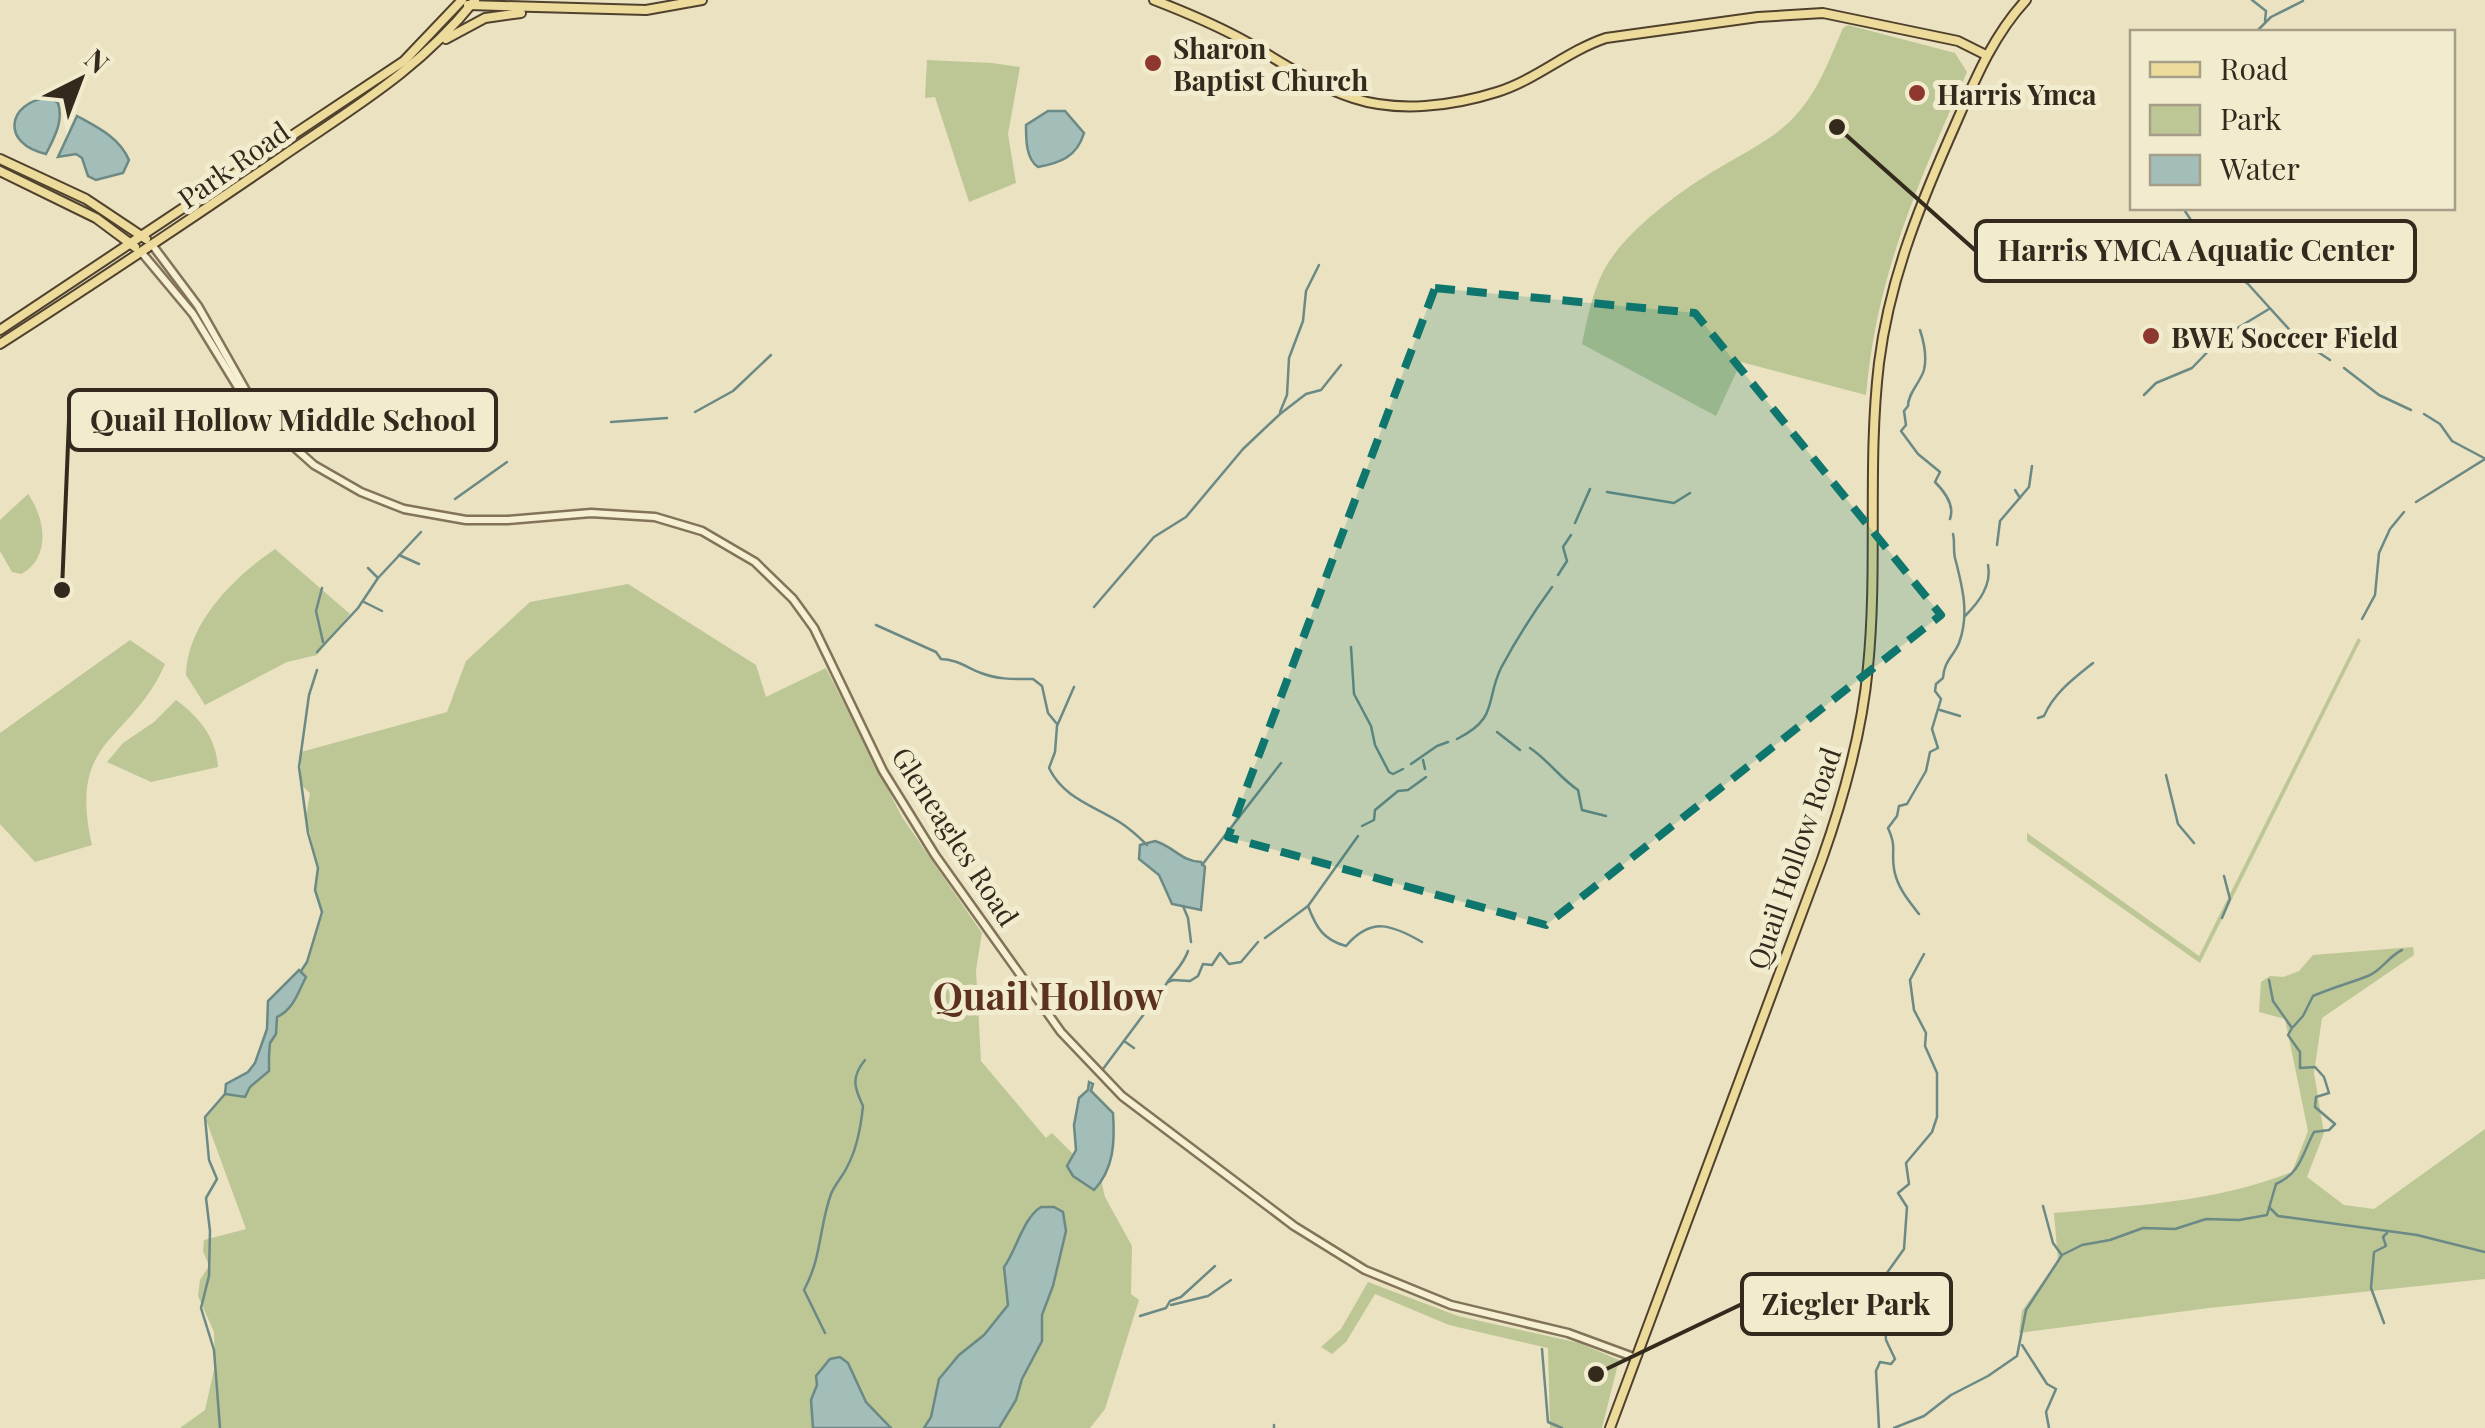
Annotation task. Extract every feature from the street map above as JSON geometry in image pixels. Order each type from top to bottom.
[{"type":"main road","points":[[494,0],[512,8]]},
{"type":"main road","points":[[467,2],[512,8],[646,10],[702,0]]},
{"type":"main road","points":[[1154,0],[1240,38],[1329,88],[1354,99],[1390,106],[1423,106],[1496,93],[1606,38],[1787,13],[1840,16],[1958,41],[1986,55]]},
{"type":"main road","name":"Quail Hollow Road","points":[[1610,1428],[1846,786],[1868,668],[1875,410],[1890,300],[1916,215],[1986,55],[2026,0]]},
{"type":"main road","name":"Park Road","points":[[0,344],[153,246],[396,80],[434,48],[467,2]]},
{"type":"main road","name":"Park Road","points":[[0,330],[404,61],[467,2]]},
{"type":"main road","points":[[434,48],[485,18],[544,8]]},
{"type":"main road","points":[[0,159],[86,199],[153,246]]},
{"type":"main road","points":[[0,172],[96,218],[142,253]]},
{"type":"street","name":"Gleneagles Road","points":[[153,246],[198,306],[252,402]]},
{"type":"street","name":"Gleneagles Road","points":[[142,253],[192,314],[239,389],[314,465],[350,487],[427,514],[474,520],[591,512],[638,514],[702,531],[742,553],[780,584],[806,616],[916,827],[1061,1032],[1122,1096],[1315,1241],[1366,1270],[1451,1305],[1568,1332],[1636,1358]]},
{"type":"highlighted area","points":[[1435,288],[1695,313],[1941,615],[1546,925],[1228,837]]},
{"type":"green space","points":[[1848,25],[1955,53],[1967,72],[1917,190],[1890,268],[1866,395],[1741,362],[1716,416],[1582,344],[1590,307],[1613,255],[1655,213],[1688,188],[1787,124],[1810,96]]},
{"type":"green space","points":[[927,60],[1020,67],[1008,134],[1016,183],[969,202],[935,97],[925,98]]},
{"type":"green space","points":[[28,494],[38,514],[42,537],[38,558],[21,574],[12,572],[0,551],[0,520]]},
{"type":"green space","points":[[275,549],[350,614],[317,655],[287,662],[205,705],[186,675],[195,637],[229,587]]},
{"type":"green space","points":[[628,584],[756,665],[766,697],[826,668],[902,817],[982,933],[976,970],[981,1061],[1046,1138],[1052,1133],[1077,1158],[1097,1162],[1105,1197],[1132,1246],[1131,1294],[1139,1300],[1105,1409],[1090,1428],[180,1428],[205,1410],[215,1365],[214,1332],[198,1296],[200,1280],[209,1266],[203,1251],[204,1240],[246,1229],[205,1117],[228,1086],[257,1071],[271,1025],[269,1005],[305,967],[322,912],[315,890],[318,868],[306,817],[310,793],[301,785],[301,752],[447,712],[466,661],[530,602]]},
{"type":"green space","points":[[2358,638],[2361,640],[2200,963],[2027,841],[2027,833],[2199,956]]},
{"type":"green space","points":[[130,640],[165,664],[151,690],[95,761],[88,782],[87,809],[92,845],[35,862],[0,824],[0,733]]},
{"type":"green space","points":[[176,700],[205,729],[214,746],[218,767],[151,782],[107,762],[123,743],[154,722]]},
{"type":"green space","points":[[2413,947],[2414,955],[2322,1018],[2314,1073],[2324,1133],[2307,1177],[2344,1205],[2374,1209],[2485,1129],[2485,1279],[2019,1333],[2022,1311],[2058,1260],[2054,1213],[2204,1196],[2292,1172],[2308,1131],[2285,1019],[2259,1012],[2261,982],[2270,976],[2283,977],[2299,971],[2313,955]]},
{"type":"green space","points":[[1368,1282],[1458,1316],[1579,1343],[1619,1360],[1602,1428],[1550,1428],[1548,1348],[1449,1325],[1375,1294],[1346,1342],[1332,1354],[1321,1347],[1341,1329]]},
{"type":"water","points":[[49,97],[58,103],[60,116],[46,154],[21,142],[14,124],[24,107]]},
{"type":"water","points":[[1048,111],[1065,111],[1084,133],[1067,158],[1038,167],[1029,154],[1026,125]]},
{"type":"water","points":[[77,116],[107,133],[119,145],[129,160],[123,173],[96,180],[88,176],[82,158],[76,154],[58,157]]},
{"type":"water","points":[[1155,841],[1205,867],[1201,910],[1172,904],[1159,875],[1139,859],[1140,845]]},
{"type":"water","points":[[299,970],[306,977],[292,1005],[277,1017],[276,1034],[270,1043],[269,1071],[250,1087],[245,1097],[225,1094],[226,1084],[248,1072],[255,1063],[267,1029],[268,1001]]},
{"type":"water","points":[[1089,1082],[1093,1084],[1091,1091],[1113,1113],[1114,1124],[1109,1164],[1094,1190],[1073,1176],[1067,1166],[1076,1150],[1074,1125],[1079,1098],[1088,1090]]},
{"type":"water","points":[[1041,1207],[1063,1212],[1066,1231],[1042,1315],[1042,1341],[1016,1400],[999,1428],[924,1428],[931,1417],[939,1379],[1008,1305],[1004,1267],[1029,1219]]},
{"type":"water","points":[[840,1357],[848,1363],[866,1402],[891,1428],[813,1428],[811,1400],[816,1376],[830,1359]]},
{"type":"waterway","points":[[2252,0],[2266,11],[2265,21]]},
{"type":"waterway","points":[[2258,30],[2271,17],[2303,1]]},
{"type":"waterway","points":[[2184,210],[2219,263],[2248,284],[2297,338],[2330,360]]},
{"type":"waterway","points":[[1280,412],[1287,395],[1289,358],[1303,321],[1306,291],[1319,265]]},
{"type":"waterway","points":[[2144,395],[2156,383],[2192,368],[2221,338],[2269,309]]},
{"type":"waterway","points":[[1920,330],[1924,370],[1904,411],[1906,425],[1901,431],[1918,454],[1940,472],[1935,482],[1950,504],[1950,519]]},
{"type":"waterway","points":[[695,412],[733,391],[771,355]]},
{"type":"waterway","points":[[1094,607],[1154,537],[1186,517],[1243,449],[1306,394],[1321,390],[1341,365]]},
{"type":"waterway","points":[[2344,368],[2379,395],[2411,410]]},
{"type":"waterway","points":[[2424,414],[2440,424],[2452,441],[2484,458]]},
{"type":"waterway","points":[[611,422],[667,418]]},
{"type":"waterway","points":[[2416,502],[2485,459]]},
{"type":"waterway","points":[[455,499],[507,462]]},
{"type":"waterway","points":[[1997,545],[2000,521],[2029,487],[2032,466]]},
{"type":"waterway","points":[[1575,523],[1590,489]]},
{"type":"waterway","points":[[2015,490],[2020,498]]},
{"type":"waterway","points":[[1607,492],[1674,503],[1690,493]]},
{"type":"waterway","points":[[2362,619],[2375,595],[2379,553],[2390,529],[2404,512]]},
{"type":"waterway","points":[[317,652],[421,532]]},
{"type":"waterway","points":[[1919,914],[1898,882],[1888,828],[1899,806],[1907,804],[1926,771],[1930,752],[1938,748],[1932,729],[1941,699],[1935,691],[1936,684],[1943,678],[1959,643],[1964,621],[1953,534]]},
{"type":"waterway","points":[[1558,575],[1567,561],[1563,547],[1571,535]]},
{"type":"waterway","points":[[399,555],[419,564]]},
{"type":"waterway","points":[[1965,616],[1983,593],[1988,565]]},
{"type":"waterway","points":[[368,568],[378,578]]},
{"type":"waterway","points":[[1457,739],[1485,716],[1501,668],[1552,587]]},
{"type":"waterway","points":[[322,588],[316,611],[323,642]]},
{"type":"waterway","points":[[364,602],[382,611]]},
{"type":"waterway","points":[[876,625],[936,652],[941,659],[981,673],[1033,679],[1042,686],[1048,713],[1057,724]]},
{"type":"waterway","points":[[1351,647],[1354,694],[1371,726],[1375,745],[1389,772],[1403,769]]},
{"type":"waterway","points":[[2038,718],[2093,663]]},
{"type":"waterway","points":[[301,971],[322,912],[315,890],[318,868],[308,833],[299,767],[309,695],[317,670]]},
{"type":"waterway","points":[[1074,687],[1057,726],[1049,768],[1072,795],[1121,823],[1147,845]]},
{"type":"waterway","points":[[1940,710],[1960,716]]},
{"type":"waterway","points":[[1497,732],[1520,750]]},
{"type":"waterway","points":[[1411,764],[1448,742]]},
{"type":"waterway","points":[[1530,748],[1578,790],[1582,810],[1606,816]]},
{"type":"waterway","points":[[1423,760],[1425,769]]},
{"type":"waterway","points":[[1202,865],[1281,763]]},
{"type":"waterway","points":[[2166,775],[2178,824],[2194,843]]},
{"type":"waterway","points":[[1362,826],[1374,820],[1375,810],[1398,791],[1408,790],[1426,777]]},
{"type":"waterway","points":[[1265,938],[1308,906],[1358,836]]},
{"type":"waterway","points":[[2222,918],[2230,899],[2224,876]]},
{"type":"waterway","points":[[1183,906],[1191,942]]},
{"type":"waterway","points":[[1308,906],[1321,932],[1346,946],[1364,931],[1382,926],[1422,942]]},
{"type":"waterway","points":[[1168,982],[1190,981],[1198,976],[1203,964],[1212,965],[1220,953],[1229,964],[1241,962],[1258,942]]},
{"type":"waterway","points":[[2293,1027],[2313,996],[2373,974],[2402,950]]},
{"type":"waterway","points":[[1103,1069],[1144,1014],[1143,996],[1161,994],[1188,951]]},
{"type":"waterway","points":[[1879,1428],[1876,1371],[1880,1362],[1891,1364],[1895,1359],[1886,1340],[1885,1326],[1878,1322],[1884,1277],[1904,1249],[1907,1207],[1898,1193],[1909,1184],[1906,1163],[1932,1132],[1937,1117],[1937,1073],[1925,1046],[1926,1033],[1914,1010],[1910,980],[1924,954]]},
{"type":"waterway","points":[[1894,1428],[1924,1416],[1951,1395],[2017,1356],[2026,1310],[2062,1255],[2082,1245],[2143,1228],[2175,1229],[2206,1219],[2239,1220],[2267,1215],[2276,1184],[2296,1169],[2314,1132],[2329,1130],[2335,1124],[2315,1107],[2316,1097],[2329,1093],[2324,1077],[2315,1067],[2300,1068],[2300,1052],[2288,1035],[2292,1028],[2273,1001],[2269,980]]},
{"type":"waterway","points":[[1124,1041],[1134,1048]]},
{"type":"waterway","points":[[825,1333],[804,1290],[814,1266],[831,1194],[856,1145],[863,1106],[856,1078],[865,1060]]},
{"type":"waterway","points":[[220,1428],[214,1350],[201,1308],[209,1276],[206,1198],[217,1179],[209,1160],[205,1117],[225,1094]]},
{"type":"waterway","points":[[2043,1206],[2053,1243],[2061,1254]]},
{"type":"waterway","points":[[2269,1207],[2278,1216],[2417,1235],[2485,1252]]},
{"type":"waterway","points":[[2384,1323],[2371,1288],[2374,1252],[2386,1246],[2383,1237],[2387,1233]]},
{"type":"waterway","points":[[1140,1316],[1166,1308],[1215,1266]]},
{"type":"waterway","points":[[1171,1305],[1208,1296],[1231,1280]]},
{"type":"waterway","points":[[2022,1345],[2047,1384],[2056,1389],[2046,1412],[2049,1428]]},
{"type":"waterway","points":[[1542,1349],[1548,1422],[1562,1428]]},
{"type":"place","name":"Sharon Baptist Church","points":[[1153,63]]},
{"type":"place","name":"Harris Ymca","points":[[1917,93]]},
{"type":"place","name":"Harris YMCA Aquatic Center","points":[[1837,127]]},
{"type":"place","name":"BWE Soccer Field","points":[[2151,336]]},
{"type":"place","name":"Quail Hollow Middle School","points":[[62,590]]},
{"type":"place","name":"Ziegler Park","points":[[1596,1374]]},
{"type":"district","name":"Quail Hollow","points":[[1048,994]]}]
